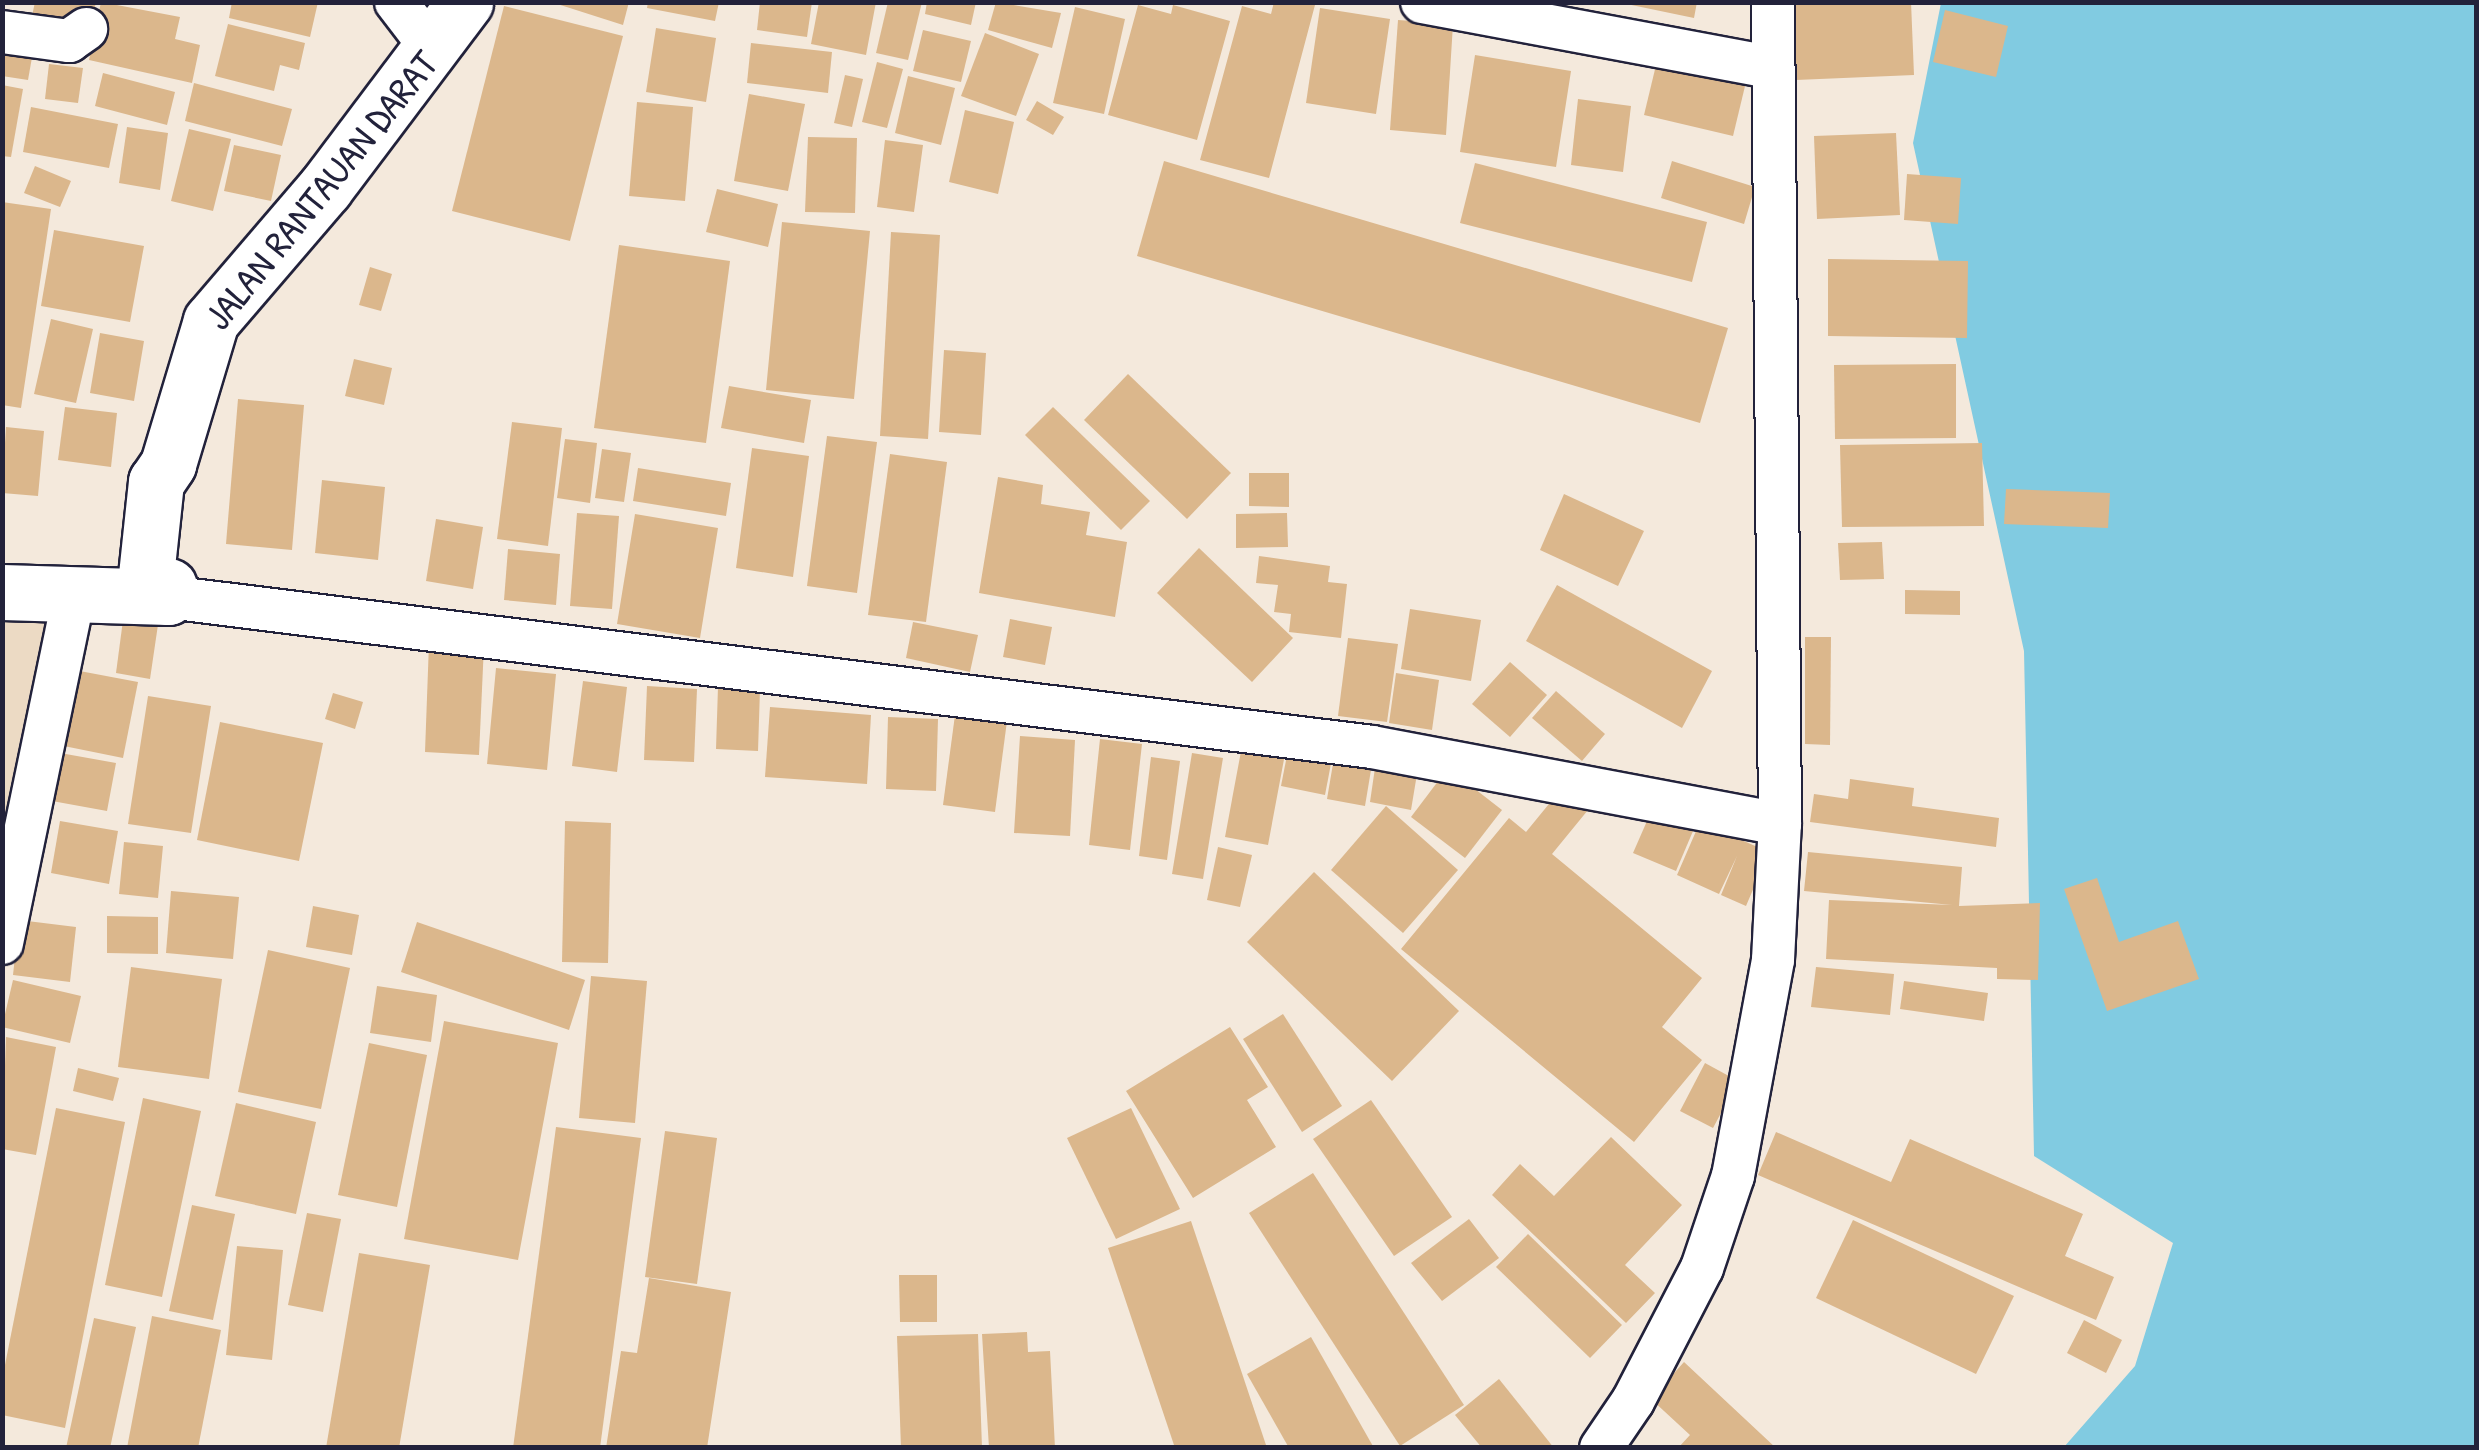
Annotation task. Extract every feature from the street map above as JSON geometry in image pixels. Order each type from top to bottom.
[{"type":"street","points":[[396,2],[432,50]]},
{"type":"street","name":"JALAN RANTAUAN DARAT","points":[[156,596],[156,482],[168,464],[200,344],[225,299],[326,188],[466,2]]},
{"type":"street","points":[[1422,2],[1771,67]]},
{"type":"street","points":[[1601,1448],[1633,1401],[1702,1268],[1733,1176],[1773,960],[1780,824],[1773,2]]},
{"type":"street","points":[[2,32],[69,41],[86,28]]},
{"type":"street","points":[[2,592],[156,596],[1372,747],[1780,824]]},
{"type":"street","points":[[2,943],[74,596]]},
{"type":"shaded area","points":[[3,610],[55,619],[3,889]]},
{"type":"water","points":[[1941,3],[2476,3],[2476,1447],[2064,1447],[2135,1366],[2173,1243],[2034,1156],[2024,651],[1913,143]]},
{"type":"building","points":[[35,2],[96,2],[90,30],[32,16]]},
{"type":"building","points":[[101,2],[180,17],[175,39],[200,45],[192,83],[89,60]]},
{"type":"building","points":[[232,2],[318,2],[310,37],[229,18]]},
{"type":"building","points":[[551,2],[629,2],[623,25]]},
{"type":"building","points":[[648,2],[719,2],[715,21],[647,8]]},
{"type":"building","points":[[760,2],[812,2],[807,37],[757,30]]},
{"type":"building","points":[[819,2],[876,2],[866,55],[811,44]]},
{"type":"building","points":[[888,2],[922,2],[908,60],[876,53]]},
{"type":"building","points":[[927,2],[976,2],[971,25],[925,14]]},
{"type":"building","points":[[996,2],[1061,13],[1052,48],[988,30]]},
{"type":"building","points":[[1274,2],[1315,5],[1269,178],[1200,160],[1242,6],[1271,14]]},
{"type":"building","points":[[1617,2],[1697,2],[1694,18]]},
{"type":"building","points":[[1793,2],[1911,2],[1914,75],[1796,80]]},
{"type":"building","points":[[1138,5],[1171,14],[1173,5],[1230,21],[1197,140],[1108,115]]},
{"type":"building","points":[[504,6],[623,36],[570,241],[452,211]]},
{"type":"building","points":[[1075,7],[1125,19],[1104,114],[1053,103]]},
{"type":"building","points":[[1320,8],[1390,19],[1376,114],[1306,103]]},
{"type":"building","points":[[1945,10],[2008,26],[1996,77],[1933,62]]},
{"type":"building","points":[[1398,20],[1453,24],[1446,135],[1390,130]]},
{"type":"building","points":[[228,24],[305,43],[299,70],[280,65],[274,91],[215,76]]},
{"type":"building","points":[[656,28],[716,38],[706,102],[646,92]]},
{"type":"building","points":[[923,30],[971,41],[961,82],[913,71]]},
{"type":"building","points":[[985,33],[1039,54],[1016,116],[961,96]]},
{"type":"building","points":[[2,40],[34,46],[28,80],[2,76]]},
{"type":"building","points":[[751,43],[832,52],[828,93],[747,83]]},
{"type":"building","points":[[1475,55],[1571,71],[1556,167],[1460,152]]},
{"type":"building","points":[[1657,61],[1746,82],[1733,136],[1644,115]]},
{"type":"building","points":[[877,62],[903,69],[887,128],[862,122]]},
{"type":"building","points":[[49,64],[83,68],[78,103],[45,99]]},
{"type":"building","points":[[103,73],[175,92],[167,125],[95,106]]},
{"type":"building","points":[[845,75],[863,79],[852,127],[834,123]]},
{"type":"building","points":[[908,76],[955,88],[941,145],[895,133]]},
{"type":"building","points":[[194,83],[292,109],[282,146],[185,121]]},
{"type":"building","points":[[2,85],[23,89],[11,157],[2,156]]},
{"type":"building","points":[[749,94],[805,104],[788,191],[734,181]]},
{"type":"building","points":[[1578,99],[1631,106],[1623,172],[1571,165]]},
{"type":"building","points":[[1037,101],[1064,117],[1053,135],[1026,120]]},
{"type":"building","points":[[637,102],[693,107],[685,201],[629,196]]},
{"type":"building","points":[[31,107],[118,124],[109,168],[23,152]]},
{"type":"building","points":[[965,110],[1014,122],[998,194],[949,182]]},
{"type":"building","points":[[127,127],[168,133],[160,190],[119,183]]},
{"type":"building","points":[[189,129],[231,139],[213,211],[171,201]]},
{"type":"building","points":[[1896,133],[1900,215],[1817,219],[1814,136]]},
{"type":"building","points":[[808,137],[857,138],[855,213],[805,212]]},
{"type":"building","points":[[885,140],[923,145],[914,212],[877,207]]},
{"type":"building","points":[[234,145],[281,155],[271,201],[224,191]]},
{"type":"building","points":[[1164,161],[1728,328],[1700,423],[1137,256]]},
{"type":"building","points":[[1672,161],[1755,187],[1744,224],[1661,198]]},
{"type":"building","points":[[1475,163],[1707,222],[1692,282],[1460,223]]},
{"type":"building","points":[[35,166],[71,181],[60,207],[24,193]]},
{"type":"building","points":[[1907,174],[1961,178],[1958,224],[1904,220]]},
{"type":"building","points":[[717,189],[778,204],[768,247],[706,232]]},
{"type":"building","points":[[2,202],[51,209],[21,408],[2,405]]},
{"type":"building","points":[[782,222],[870,231],[854,399],[766,390]]},
{"type":"building","points":[[54,230],[144,246],[130,322],[41,306]]},
{"type":"building","points":[[891,232],[940,235],[928,439],[880,436]]},
{"type":"building","points":[[619,245],[730,261],[706,443],[594,428]]},
{"type":"building","points":[[1828,259],[1968,261],[1967,338],[1828,336]]},
{"type":"building","points":[[370,267],[392,274],[381,311],[359,305]]},
{"type":"building","points":[[51,319],[93,329],[76,403],[34,394]]},
{"type":"building","points":[[100,333],[144,341],[134,401],[90,393]]},
{"type":"building","points":[[944,350],[986,353],[981,435],[939,432]]},
{"type":"building","points":[[354,359],[392,368],[384,405],[345,396]]},
{"type":"building","points":[[1956,364],[1956,438],[1835,439],[1834,365]]},
{"type":"building","points":[[1128,374],[1231,473],[1187,519],[1084,420]]},
{"type":"building","points":[[729,386],[811,400],[804,443],[721,428]]},
{"type":"building","points":[[238,399],[304,405],[292,550],[226,544]]},
{"type":"building","points":[[65,407],[117,413],[111,467],[58,460]]},
{"type":"building","points":[[1053,407],[1150,501],[1121,530],[1025,435]]},
{"type":"building","points":[[512,422],[562,428],[548,546],[497,539]]},
{"type":"building","points":[[6,427],[44,431],[38,496],[2,493]]},
{"type":"building","points":[[827,436],[877,442],[857,593],[807,586]]},
{"type":"building","points":[[565,439],[597,443],[590,503],[557,498]]},
{"type":"building","points":[[1982,443],[1984,526],[1842,527],[1840,445]]},
{"type":"building","points":[[752,448],[809,456],[793,577],[736,568]]},
{"type":"building","points":[[602,449],[631,453],[624,502],[595,498]]},
{"type":"building","points":[[890,454],[947,462],[926,622],[868,615]]},
{"type":"building","points":[[638,468],[731,483],[726,516],[633,501]]},
{"type":"building","points":[[1249,473],[1289,473],[1289,507],[1249,506]]},
{"type":"building","points":[[998,477],[1043,485],[1041,504],[1090,512],[1086,535],[1127,542],[1115,617],[979,593]]},
{"type":"building","points":[[322,480],[385,487],[378,560],[315,553]]},
{"type":"building","points":[[2006,489],[2110,493],[2108,528],[2004,524]]},
{"type":"building","points":[[1564,494],[1644,531],[1618,586],[1540,550]]},
{"type":"building","points":[[577,513],[619,516],[612,609],[570,606]]},
{"type":"building","points":[[1287,513],[1288,547],[1236,548],[1236,514]]},
{"type":"building","points":[[635,514],[718,528],[700,638],[617,624]]},
{"type":"building","points":[[436,519],[483,527],[473,589],[426,581]]},
{"type":"building","points":[[1882,542],[1884,579],[1840,580],[1838,543]]},
{"type":"building","points":[[1199,548],[1293,638],[1252,682],[1157,593]]},
{"type":"building","points":[[508,549],[560,554],[556,605],[504,600]]},
{"type":"building","points":[[1259,556],[1330,566],[1328,582],[1347,584],[1341,638],[1289,632],[1291,614],[1274,612],[1278,585],[1256,583]]},
{"type":"building","points":[[1557,585],[1712,671],[1682,728],[1526,641]]},
{"type":"building","points":[[1905,590],[1960,591],[1960,615],[1905,614]]},
{"type":"building","points":[[125,605],[160,611],[150,679],[116,673]]},
{"type":"building","points":[[1410,609],[1481,620],[1471,681],[1401,669]]},
{"type":"building","points":[[1010,619],[1052,627],[1045,665],[1003,657]]},
{"type":"building","points":[[913,622],[978,635],[970,672],[906,658]]},
{"type":"building","points":[[1805,637],[1831,637],[1830,745],[1805,744]]},
{"type":"building","points":[[1348,638],[1398,644],[1387,722],[1338,716]]},
{"type":"building","points":[[429,643],[484,645],[479,755],[425,752]]},
{"type":"building","points":[[1510,662],[1547,695],[1510,737],[1472,704]]},
{"type":"building","points":[[496,668],[556,674],[547,770],[487,764]]},
{"type":"building","points":[[69,669],[138,682],[123,758],[54,744]]},
{"type":"building","points":[[1396,673],[1439,680],[1432,730],[1389,723]]},
{"type":"building","points":[[583,681],[627,687],[617,772],[572,766]]},
{"type":"building","points":[[647,686],[697,689],[694,762],[644,760]]},
{"type":"building","points":[[718,687],[760,689],[758,751],[716,749]]},
{"type":"building","points":[[1556,691],[1605,734],[1582,761],[1532,718]]},
{"type":"building","points":[[333,693],[363,702],[355,729],[325,719]]},
{"type":"building","points":[[148,696],[211,706],[191,833],[128,824]]},
{"type":"building","points":[[770,707],[871,715],[867,784],[765,777]]},
{"type":"building","points":[[955,715],[1007,721],[995,812],[943,805]]},
{"type":"building","points":[[888,717],[938,719],[936,791],[886,789]]},
{"type":"building","points":[[220,722],[323,743],[299,861],[197,840]]},
{"type":"building","points":[[1020,736],[1075,740],[1070,836],[1014,833]]},
{"type":"building","points":[[1100,739],[1142,744],[1130,850],[1089,845]]},
{"type":"building","points":[[1289,745],[1333,753],[1325,795],[1281,786]]},
{"type":"building","points":[[1242,746],[1285,754],[1268,845],[1225,837]]},
{"type":"building","points":[[49,751],[116,763],[107,811],[41,799]]},
{"type":"building","points":[[1335,752],[1373,758],[1365,806],[1327,799]]},
{"type":"building","points":[[1192,753],[1223,758],[1203,879],[1172,874]]},
{"type":"building","points":[[1151,757],[1180,761],[1167,860],[1139,856]]},
{"type":"building","points":[[1376,761],[1418,768],[1411,810],[1370,802]]},
{"type":"building","points":[[1448,768],[1502,810],[1465,858],[1411,817]]},
{"type":"building","points":[[1850,779],[1914,788],[1912,806],[1999,818],[1996,847],[1810,822],[1814,794],[1848,799]]},
{"type":"building","points":[[1562,788],[1588,810],[1552,854],[1702,978],[1662,1027],[1702,1060],[1634,1142],[1401,949],[1509,818],[1526,832]]},
{"type":"building","points":[[1654,805],[1696,824],[1676,871],[1633,853]]},
{"type":"building","points":[[1386,806],[1458,870],[1403,933],[1331,870]]},
{"type":"building","points":[[60,821],[118,831],[109,884],[51,873]]},
{"type":"building","points":[[565,821],[611,823],[608,963],[562,962]]},
{"type":"building","points":[[1700,822],[1769,852],[1746,906],[1721,895],[1737,856],[1719,894],[1677,875]]},
{"type":"building","points":[[124,842],[163,846],[158,898],[119,894]]},
{"type":"building","points":[[1218,847],[1252,855],[1240,907],[1207,900]]},
{"type":"building","points":[[1808,852],[1962,867],[1959,906],[2040,903],[2038,980],[1997,979],[1997,968],[1826,959],[1829,900],[1952,905],[1804,891]]},
{"type":"building","points":[[1314,872],[1459,1011],[1392,1081],[1247,942]]},
{"type":"building","points":[[2097,878],[2119,942],[2178,921],[2199,979],[2107,1011],[2064,889]]},
{"type":"building","points":[[171,891],[239,897],[233,959],[166,953]]},
{"type":"building","points":[[313,906],[359,915],[352,955],[306,947]]},
{"type":"building","points":[[107,916],[158,917],[158,954],[107,953]]},
{"type":"building","points":[[19,920],[76,927],[70,982],[13,975]]},
{"type":"building","points":[[417,922],[585,980],[569,1030],[401,972]]},
{"type":"building","points":[[268,950],[350,968],[321,1109],[238,1092]]},
{"type":"building","points":[[131,967],[222,979],[209,1079],[118,1067]]},
{"type":"building","points":[[1816,967],[1894,974],[1890,1015],[1811,1007]]},
{"type":"building","points":[[591,976],[647,981],[635,1123],[579,1118]]},
{"type":"building","points":[[13,980],[81,996],[70,1043],[2,1027]]},
{"type":"building","points":[[1904,981],[1988,993],[1984,1021],[1900,1009]]},
{"type":"building","points":[[377,986],[437,995],[431,1042],[370,1033]]},
{"type":"building","points":[[1283,1014],[1342,1106],[1302,1132],[1243,1039]]},
{"type":"building","points":[[444,1021],[558,1043],[518,1260],[404,1239]]},
{"type":"building","points":[[1230,1027],[1268,1087],[1247,1100],[1276,1147],[1193,1198],[1126,1091]]},
{"type":"building","points":[[6,1037],[56,1047],[36,1155],[2,1149]]},
{"type":"building","points":[[369,1043],[427,1055],[397,1207],[338,1195]]},
{"type":"building","points":[[1705,1063],[1738,1081],[1713,1128],[1680,1111]]},
{"type":"building","points":[[78,1068],[119,1078],[113,1101],[73,1091]]},
{"type":"building","points":[[143,1098],[201,1111],[162,1297],[105,1285]]},
{"type":"building","points":[[1371,1100],[1452,1217],[1394,1256],[1313,1139]]},
{"type":"building","points":[[236,1103],[316,1122],[296,1214],[215,1196]]},
{"type":"building","points":[[56,1108],[125,1122],[65,1428],[2,1415],[2,1380]]},
{"type":"building","points":[[1131,1108],[1180,1209],[1116,1239],[1067,1138]]},
{"type":"building","points":[[556,1127],[641,1138],[600,1448],[513,1448]]},
{"type":"building","points":[[665,1131],[717,1138],[697,1284],[645,1277]]},
{"type":"building","points":[[1776,1132],[1891,1182],[1910,1139],[2083,1214],[2065,1256],[2114,1277],[2096,1320],[1758,1175]]},
{"type":"building","points":[[1611,1137],[1682,1205],[1625,1265],[1655,1293],[1626,1323],[1492,1195],[1520,1164],[1554,1196]]},
{"type":"building","points":[[1313,1173],[1464,1405],[1400,1446],[1249,1213]]},
{"type":"building","points":[[192,1205],[235,1214],[213,1320],[169,1311]]},
{"type":"building","points":[[307,1213],[341,1219],[323,1312],[288,1305]]},
{"type":"building","points":[[1469,1219],[1499,1258],[1442,1301],[1411,1263]]},
{"type":"building","points":[[1853,1220],[2014,1296],[1976,1374],[1816,1298]]},
{"type":"building","points":[[1191,1221],[1267,1448],[1175,1448],[1108,1248]]},
{"type":"building","points":[[1528,1234],[1622,1325],[1590,1358],[1496,1267]]},
{"type":"building","points":[[237,1246],[283,1250],[272,1360],[226,1355]]},
{"type":"building","points":[[359,1253],[430,1265],[399,1448],[326,1448]]},
{"type":"building","points":[[899,1275],[937,1275],[937,1322],[900,1322]]},
{"type":"building","points":[[649,1278],[731,1292],[707,1448],[606,1448],[621,1351],[637,1353]]},
{"type":"building","points":[[152,1316],[221,1330],[198,1448],[127,1448]]},
{"type":"building","points":[[94,1318],[136,1327],[110,1448],[66,1448]]},
{"type":"building","points":[[2084,1320],[2122,1340],[2106,1373],[2067,1353]]},
{"type":"building","points":[[1027,1332],[1028,1352],[1050,1351],[1055,1448],[989,1448],[982,1334]]},
{"type":"building","points":[[978,1334],[982,1448],[901,1448],[897,1336]]},
{"type":"building","points":[[1311,1337],[1374,1448],[1289,1448],[1247,1374]]},
{"type":"building","points":[[1684,1362],[1776,1448],[1678,1448],[1690,1435],[1651,1399]]},
{"type":"building","points":[[1499,1379],[1554,1448],[1482,1448],[1455,1415]]}]
